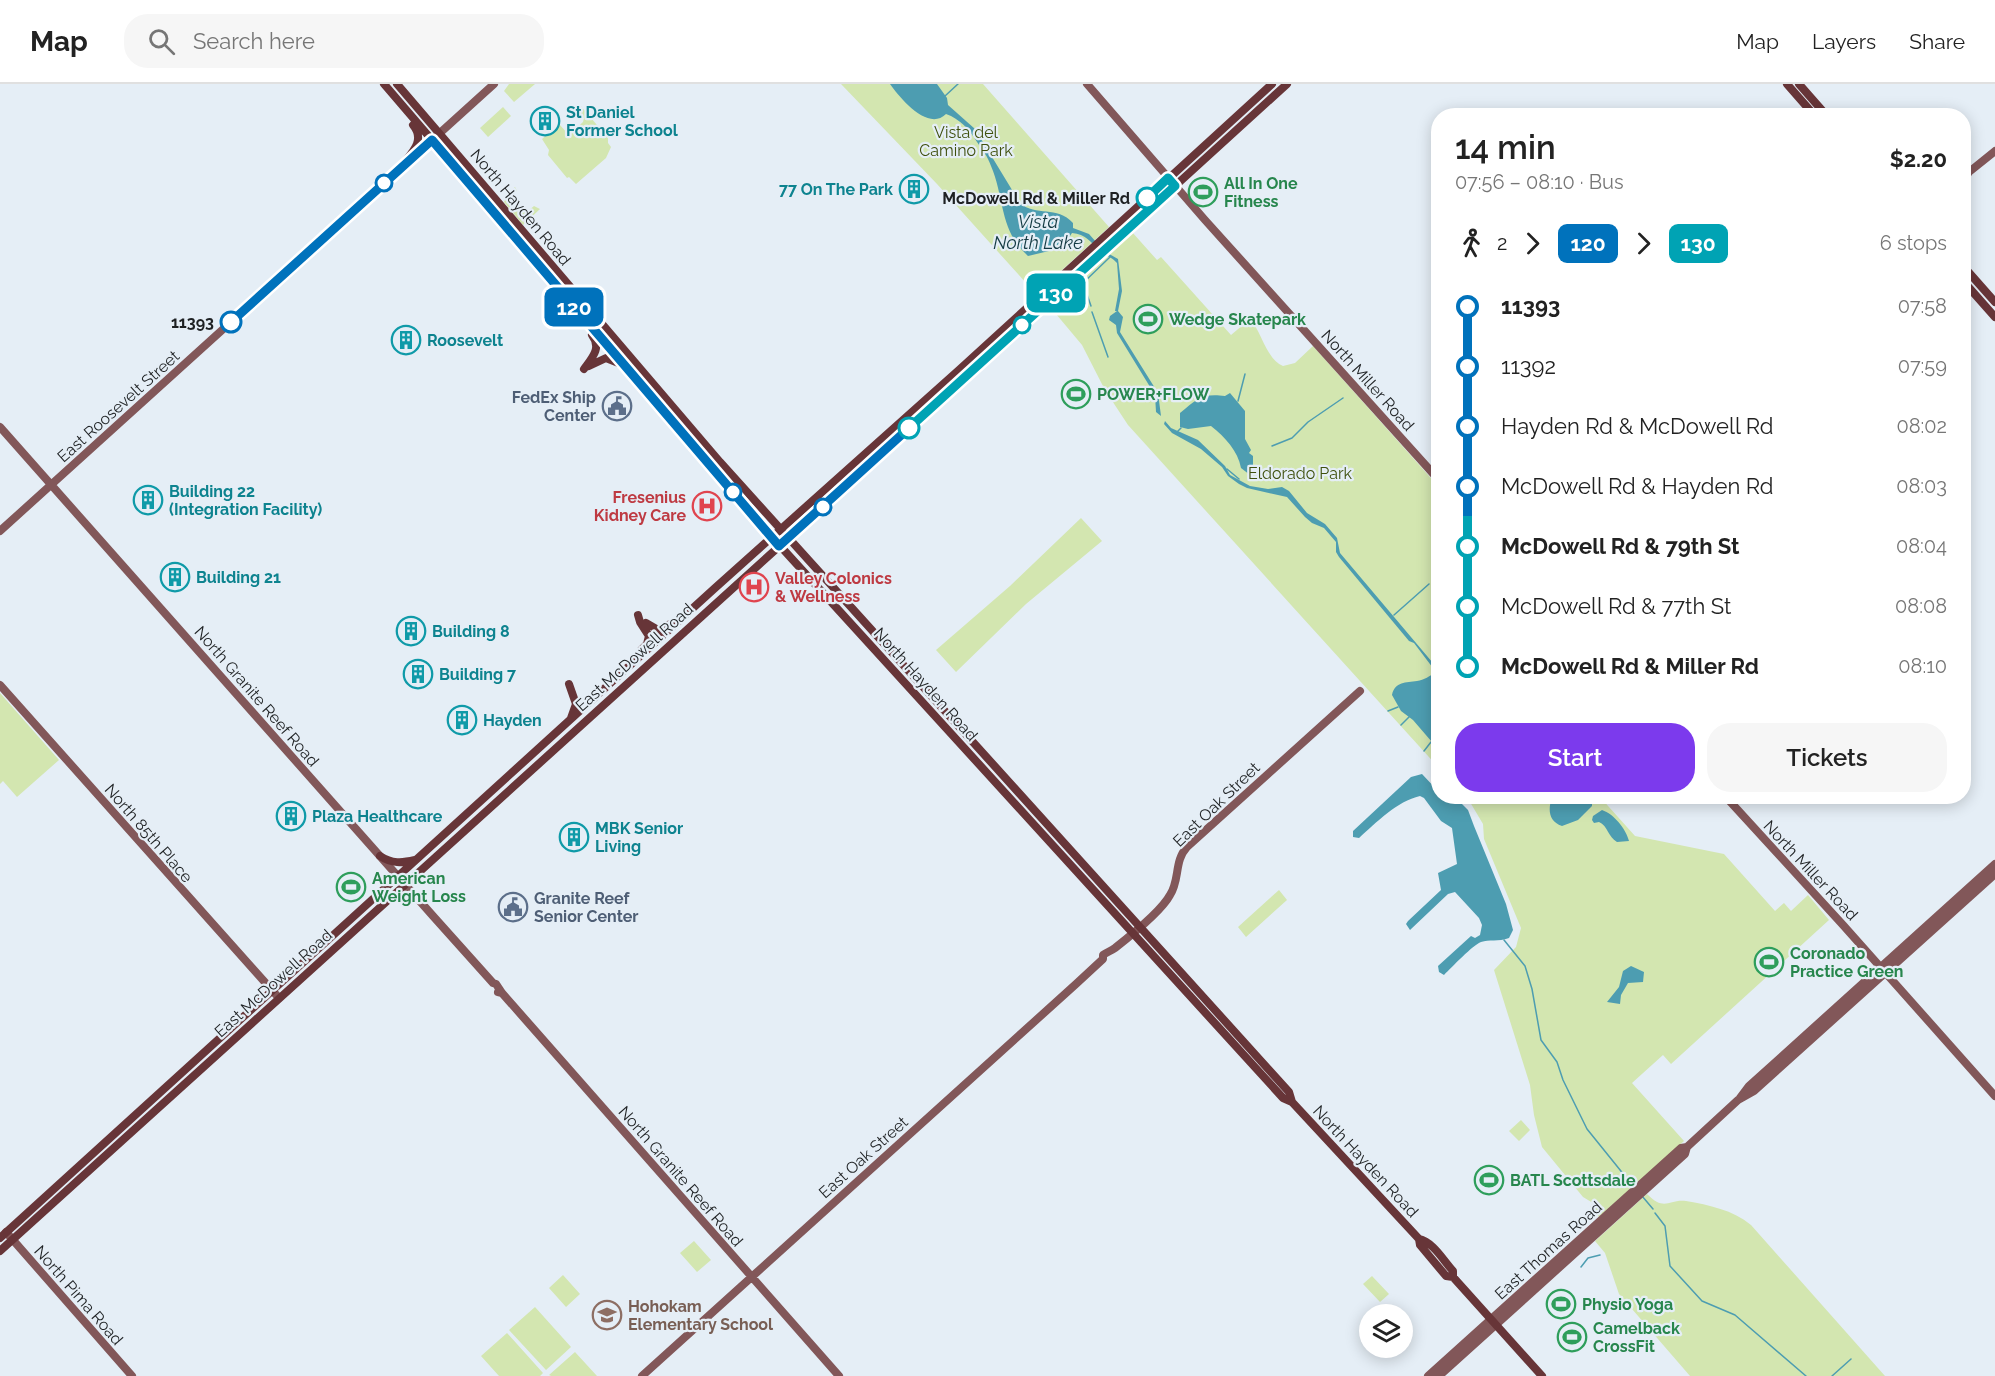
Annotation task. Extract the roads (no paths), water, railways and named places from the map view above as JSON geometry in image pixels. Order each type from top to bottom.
[{"type":"main road","name":"North Hayden Road","points":[[384,84],[407,111],[435,137],[612,344],[1208,1010],[1283,1098],[1292,1102],[1420,1243],[1446,1276],[1453,1277],[1542,1376]]},
{"type":"main road","name":"North Hayden Road","points":[[397,84],[435,137],[586,321],[612,344],[625,366],[771,537],[1136,930]]},
{"type":"main road","name":"East McDowell Road","points":[[3,1235],[93,1154],[165,1095],[402,881],[496,802],[788,539],[1074,277],[1168,178],[1272,84]]},
{"type":"main road","name":"East McDowell Road","points":[[402,881],[419,859],[771,537],[1068,270],[1175,186],[1287,84]]},
{"type":"main road","points":[[1787,84],[1808,108]]},
{"type":"main road","points":[[1799,84],[1820,108]]},
{"type":"main road","points":[[399,169],[417,146],[418,141],[418,132],[410,122],[407,111]]},
{"type":"main road","points":[[1971,275],[1995,302]]},
{"type":"main road","points":[[1971,290],[1995,317]]},
{"type":"main road","points":[[586,321],[589,332],[597,344],[594,356],[584,369],[606,358],[625,366]]},
{"type":"main road","points":[[644,622],[661,630],[680,615],[688,613]]},
{"type":"main road","points":[[616,680],[649,640],[648,631],[638,615]]},
{"type":"main road","points":[[569,684],[576,704],[569,722]]},
{"type":"main road","points":[[489,795],[496,802]]},
{"type":"main road","points":[[380,856],[387,861],[397,863],[419,859]]},
{"type":"main road","name":"East McDowell Road","points":[[0,1251],[99,1161],[165,1095]]},
{"type":"main road","points":[[93,1154],[99,1161]]},
{"type":"main road","name":"North Hayden Road","points":[[1420,1243],[1426,1241],[1453,1271],[1453,1277]]},
{"type":"street","name":"East Roosevelt Street","points":[[0,531],[494,84]]},
{"type":"street","name":"North Miller Road","points":[[1087,84],[1175,186],[1431,470]]},
{"type":"street","points":[[1971,175],[1981,168],[1995,151]]},
{"type":"street","name":"North Granite Reef Road","points":[[0,427],[839,1376]]},
{"type":"street","name":"North 85th Place","points":[[0,685],[276,995]]},
{"type":"street","name":"East Oak Street","points":[[642,1376],[1103,959],[1112,954],[1112,950],[1162,906],[1172,893],[1177,863],[1186,847],[1360,691]]},
{"type":"street","name":"North Miller Road","points":[[1732,804],[1995,1096]]},
{"type":"street","name":"East Thomas Road","points":[[1883,970],[1995,864]]},
{"type":"street","name":"East Thomas Road","points":[[1439,1376],[1493,1322],[1642,1188],[1681,1148],[1687,1147],[1738,1100],[1749,1086],[1995,874]]},
{"type":"street","name":"East Thomas Road","points":[[1428,1376],[1541,1284],[1551,1270],[1582,1238],[1604,1222]]},
{"type":"street","name":"North Pima Road","points":[[3,1235],[12,1240],[132,1376]]},
{"type":"water","name":"Vista North Lake","points":[[890,84],[937,84],[947,98],[948,105],[975,129],[1020,203],[1033,210],[1053,212],[1067,218],[1073,223],[1073,228],[1089,234],[1104,251],[1118,259],[1122,291],[1118,311],[1123,317],[1120,332],[1158,393],[1161,416],[1156,412],[1155,395],[1117,333],[1116,325],[1109,320],[1110,316],[1117,311],[1115,311],[1119,289],[1117,263],[1084,237],[1072,233],[1049,251],[1028,256],[1012,236],[990,163],[971,133],[960,122],[946,114],[931,119],[923,116],[907,104]]},
{"type":"water","points":[[1230,393],[1245,411],[1245,439],[1251,450],[1249,453],[1253,456],[1253,474],[1250,475],[1241,468],[1230,445],[1211,426],[1188,429],[1180,427],[1180,413],[1196,401],[1205,396],[1225,396]]},
{"type":"water","points":[[1165,421],[1171,428],[1198,440],[1225,466],[1230,475],[1250,486],[1268,489],[1282,487],[1289,491],[1307,513],[1325,524],[1337,538],[1340,553],[1431,661],[1431,665],[1339,557],[1336,552],[1336,542],[1324,528],[1312,523],[1287,497],[1239,484],[1201,449],[1172,433],[1164,424]]},
{"type":"water","points":[[1431,675],[1431,741],[1413,720],[1401,711],[1392,695],[1398,685],[1422,680]]},
{"type":"water","points":[[1422,774],[1431,784],[1431,804],[1462,804],[1468,810],[1506,904],[1513,930],[1509,938],[1477,944],[1444,975],[1439,972],[1438,966],[1471,936],[1475,938],[1480,935],[1482,925],[1479,918],[1455,892],[1448,894],[1410,930],[1406,924],[1441,890],[1438,873],[1457,864],[1452,828],[1441,821],[1420,796],[1395,808],[1359,838],[1353,837],[1353,831],[1411,777]]},
{"type":"water","points":[[1550,804],[1592,804],[1578,820],[1562,826],[1552,818]]},
{"type":"water","points":[[1602,810],[1619,822],[1629,841],[1617,842],[1602,824],[1594,823],[1593,816]]},
{"type":"water","points":[[1631,966],[1644,972],[1643,982],[1628,983],[1621,995],[1620,1004],[1607,1002],[1619,987],[1623,971]]},
{"type":"waterway","points":[[945,96],[958,84]]},
{"type":"waterway","points":[[1091,306],[1083,283],[1110,257]]},
{"type":"waterway","points":[[1092,312],[1108,357]]},
{"type":"waterway","points":[[1238,401],[1245,374]]},
{"type":"waterway","points":[[1272,446],[1292,438],[1308,422],[1343,398]]},
{"type":"waterway","points":[[1177,432],[1181,428]]},
{"type":"waterway","points":[[1227,469],[1239,479]]},
{"type":"waterway","points":[[1394,615],[1429,584]]},
{"type":"waterway","points":[[1388,711],[1398,707]]},
{"type":"waterway","points":[[1401,725],[1409,717]]},
{"type":"waterway","points":[[1424,751],[1431,742]]},
{"type":"waterway","points":[[1504,940],[1525,966],[1532,989],[1541,1040],[1557,1062],[1563,1080],[1587,1129],[1633,1186]]},
{"type":"waterway","points":[[1642,1196],[1653,1209]]},
{"type":"waterway","points":[[1655,1213],[1665,1226],[1670,1266],[1702,1301],[1735,1315],[1806,1376]]},
{"type":"waterway","points":[[1581,1267],[1588,1258],[1600,1255]]},
{"type":"waterway","points":[[1832,1376],[1851,1359]]},
{"type":"place","name":"St Daniel Former School","points":[[545,121]]},
{"type":"place","name":"77 On The Park","points":[[914,189]]},
{"type":"place","name":"All In One Fitness","points":[[1203,192]]},
{"type":"place","name":"McDowell Rd & Miller Rd","points":[[1147,198]]},
{"type":"place","name":"Wedge Skatepark","points":[[1148,319]]},
{"type":"place","name":"11393","points":[[231,322]]},
{"type":"place","name":"Roosevelt","points":[[406,340]]},
{"type":"place","name":"POWER+FLOW","points":[[1076,394]]},
{"type":"place","name":"FedEx Ship Center","points":[[617,406]]},
{"type":"place","name":"Building 22 (Integration Facility)","points":[[148,500]]},
{"type":"place","name":"Fresenius Kidney Care","points":[[707,506]]},
{"type":"place","name":"Building 21","points":[[175,577]]},
{"type":"place","name":"Valley Colonics & Wellness","points":[[754,587]]},
{"type":"place","name":"Building 8","points":[[411,631]]},
{"type":"place","name":"Building 7","points":[[418,674]]},
{"type":"place","name":"Hayden","points":[[462,720]]},
{"type":"place","name":"Plaza Healthcare","points":[[291,816]]},
{"type":"place","name":"MBK Senior Living","points":[[574,837]]},
{"type":"place","name":"American Weight Loss","points":[[351,887]]},
{"type":"place","name":"Granite Reef Senior Center","points":[[513,907]]},
{"type":"place","name":"Coronado Practice Green","points":[[1769,962]]},
{"type":"place","name":"BATL Scottsdale","points":[[1489,1180]]},
{"type":"place","name":"Physio Yoga","points":[[1561,1304]]},
{"type":"place","name":"Hohokam Elementary School","points":[[607,1315]]},
{"type":"place","name":"Camelback CrossFit","points":[[1572,1337]]},
{"type":"park label","name":"Vista del Camino Park","points":[[966,141]]},
{"type":"park label","name":"Eldorado Park","points":[[1300,473]]}]
